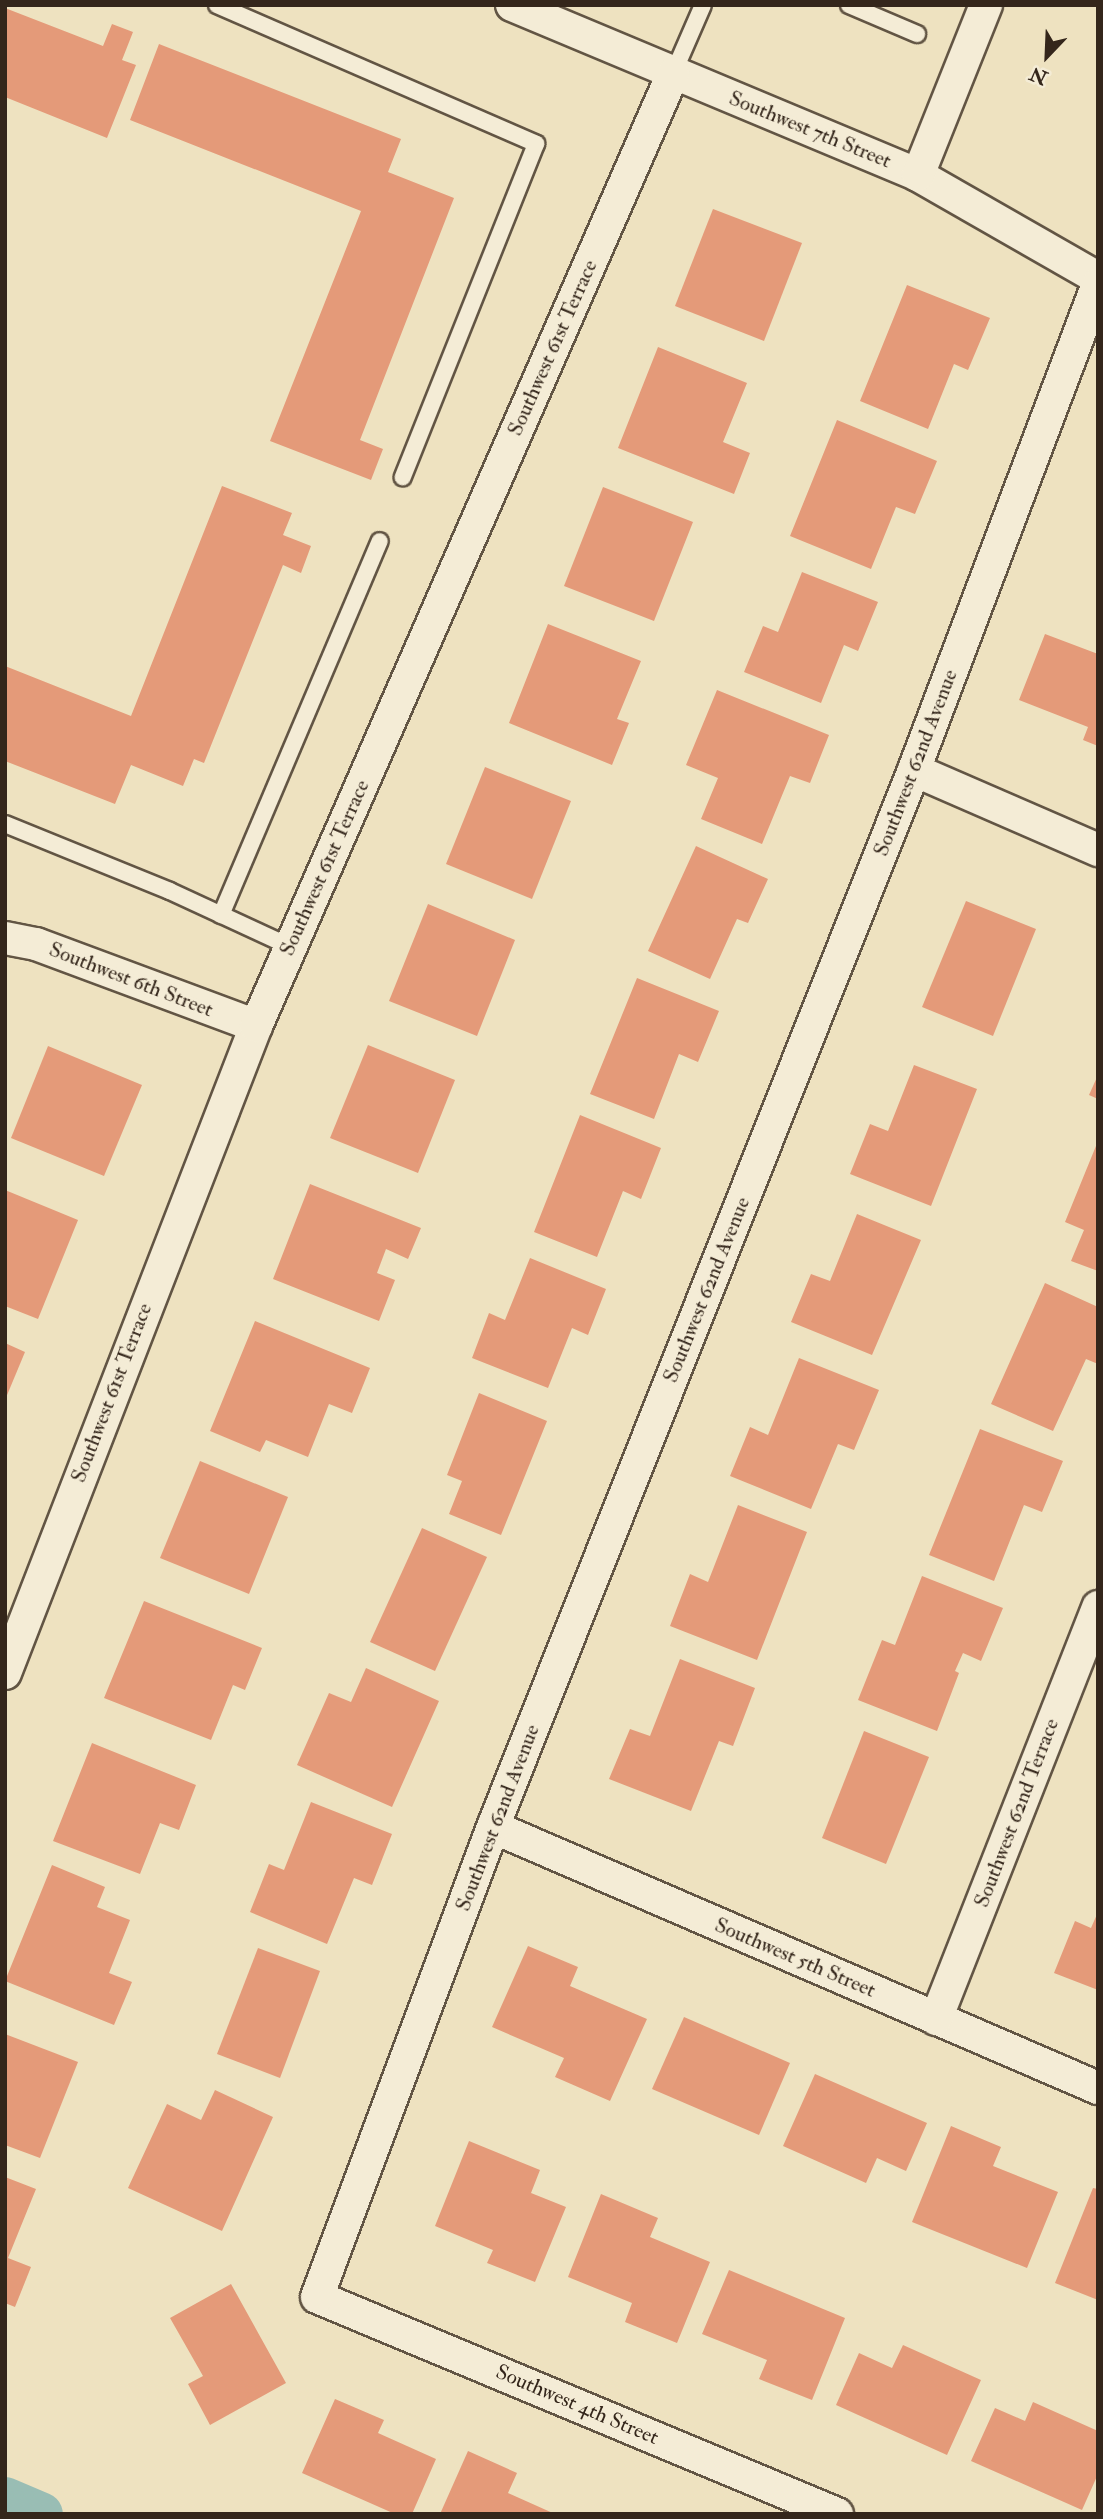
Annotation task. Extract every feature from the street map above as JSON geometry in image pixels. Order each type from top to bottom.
[{"type":"street","name":"Southwest 7th Street","points":[[512,5],[918,175],[1098,278]]},
{"type":"street","points":[[918,175],[986,5]]},
{"type":"street","name":"Southwest 61st Terrace","points":[[5,1672],[256,1026],[673,74]]},
{"type":"street","name":"Southwest 62nd Avenue","points":[[317,2297],[493,1828],[914,770],[1098,284]]},
{"type":"street","points":[[914,770],[1098,850]]},
{"type":"street","name":"Southwest 6th Street","points":[[5,938],[36,944],[256,1026]]},
{"type":"street","name":"Southwest 62nd Terrace","points":[[936,2019],[1098,1607]]},
{"type":"street","name":"Southwest 5th Street","points":[[493,1828],[1098,2088]]},
{"type":"street","name":"Southwest 4th Street","points":[[317,2297],[837,2514]]},
{"type":"lane","points":[[217,5],[537,144],[403,477]]},
{"type":"lane","points":[[673,74],[702,5]]},
{"type":"lane","points":[[849,5],[917,34]]},
{"type":"lane","points":[[221,915],[380,541]]},
{"type":"lane","points":[[5,824],[290,947]]},
{"type":"building","points":[[5,8],[103,46],[112,24],[133,32],[122,60],[136,65],[107,138],[5,97]]},
{"type":"building","points":[[159,44],[401,139],[388,172],[454,198],[360,440],[383,449],[371,480],[270,441],[361,211],[130,120]]},
{"type":"building","points":[[713,209],[802,243],[764,341],[675,306]]},
{"type":"building","points":[[907,285],[990,318],[968,370],[954,364],[928,429],[860,401]]},
{"type":"building","points":[[658,347],[747,383],[723,442],[750,453],[734,494],[618,448]]},
{"type":"building","points":[[837,420],[937,461],[915,514],[896,507],[871,569],[790,536]]},
{"type":"building","points":[[222,486],[292,513],[283,535],[311,546],[301,573],[283,565],[204,763],[194,759],[183,786],[131,765],[115,804],[5,761],[5,666],[131,716]]},
{"type":"building","points":[[603,487],[693,522],[654,621],[564,586]]},
{"type":"building","points":[[802,572],[878,602],[858,651],[844,645],[821,703],[744,672],[763,626],[778,632]]},
{"type":"building","points":[[548,624],[641,661],[617,719],[629,723],[612,765],[509,723]]},
{"type":"building","points":[[1045,634],[1098,654],[1098,746],[1083,740],[1088,727],[1019,700]]},
{"type":"building","points":[[717,690],[829,735],[810,783],[790,776],[762,844],[701,819],[718,778],[686,765]]},
{"type":"building","points":[[485,767],[571,801],[532,899],[446,864]]},
{"type":"building","points":[[696,846],[768,879],[748,923],[737,919],[710,979],[648,951]]},
{"type":"building","points":[[966,901],[1036,929],[993,1036],[922,1007]]},
{"type":"building","points":[[428,904],[515,940],[477,1036],[389,1001]]},
{"type":"building","points":[[637,978],[719,1011],[698,1062],[679,1054],[654,1119],[590,1094]]},
{"type":"building","points":[[368,1045],[455,1080],[418,1173],[330,1138]]},
{"type":"building","points":[[48,1046],[142,1085],[104,1176],[11,1138]]},
{"type":"building","points":[[914,1065],[977,1089],[931,1206],[850,1174],[870,1124],[888,1131]]},
{"type":"building","points":[[1098,1075],[1098,1099],[1089,1095]]},
{"type":"building","points":[[580,1115],[661,1148],[641,1199],[623,1191],[597,1257],[534,1232]]},
{"type":"building","points":[[1098,1141],[1098,1271],[1071,1261],[1084,1230],[1065,1222]]},
{"type":"building","points":[[310,1184],[421,1228],[408,1259],[386,1249],[377,1273],[395,1280],[379,1321],[273,1279]]},
{"type":"building","points":[[5,1190],[78,1220],[38,1319],[5,1306]]},
{"type":"building","points":[[857,1214],[921,1240],[872,1355],[791,1322],[811,1274],[830,1281]]},
{"type":"building","points":[[530,1258],[606,1289],[588,1335],[572,1328],[548,1388],[472,1358],[489,1313],[505,1320]]},
{"type":"building","points":[[1045,1283],[1098,1307],[1098,1364],[1086,1359],[1053,1431],[991,1404]]},
{"type":"building","points":[[255,1321],[370,1368],[352,1413],[329,1404],[308,1457],[266,1440],[260,1452],[210,1431]]},
{"type":"building","points":[[5,1343],[25,1352],[5,1400]]},
{"type":"building","points":[[799,1358],[879,1390],[854,1450],[838,1444],[811,1509],[730,1476],[750,1427],[768,1435]]},
{"type":"building","points":[[479,1393],[547,1421],[501,1535],[449,1514],[462,1481],[447,1475]]},
{"type":"building","points":[[980,1429],[1063,1461],[1042,1512],[1024,1505],[994,1581],[929,1555]]},
{"type":"building","points":[[200,1461],[288,1497],[249,1594],[160,1558]]},
{"type":"building","points":[[738,1505],[807,1532],[757,1660],[670,1626],[690,1574],[708,1582]]},
{"type":"building","points":[[422,1528],[487,1557],[435,1671],[370,1642]]},
{"type":"building","points":[[922,1576],[1003,1608],[981,1661],[963,1653],[955,1671],[959,1673],[937,1731],[858,1700],[882,1640],[895,1645]]},
{"type":"building","points":[[144,1601],[262,1648],[245,1690],[233,1685],[211,1740],[104,1698]]},
{"type":"building","points":[[680,1659],[755,1688],[733,1746],[719,1741],[691,1811],[609,1779],[630,1729],[650,1736]]},
{"type":"building","points":[[366,1668],[439,1701],[392,1807],[297,1765],[329,1693],[351,1702]]},
{"type":"building","points":[[864,1731],[929,1757],[886,1864],[822,1838]]},
{"type":"building","points":[[92,1743],[196,1785],[179,1830],[160,1823],[140,1874],[53,1841]]},
{"type":"building","points":[[311,1802],[392,1834],[372,1885],[354,1878],[327,1944],[250,1912],[269,1864],[284,1870]]},
{"type":"building","points":[[52,1865],[105,1887],[97,1907],[130,1920],[109,1973],[132,1982],[114,2025],[5,1981]]},
{"type":"building","points":[[1098,1912],[1098,1990],[1054,1973],[1075,1921],[1091,1928]]},
{"type":"building","points":[[528,1946],[578,1967],[570,1986],[647,2019],[610,2101],[555,2077],[564,2058],[492,2027]]},
{"type":"building","points":[[258,1948],[320,1971],[280,2078],[217,2054]]},
{"type":"building","points":[[684,2017],[790,2063],[759,2135],[652,2089]]},
{"type":"building","points":[[5,2034],[78,2062],[40,2158],[5,2145]]},
{"type":"building","points":[[815,2074],[927,2123],[906,2171],[877,2158],[866,2183],[783,2146]]},
{"type":"building","points":[[215,2090],[273,2117],[222,2231],[128,2188],[167,2104],[201,2120]]},
{"type":"building","points":[[951,2126],[1001,2147],[993,2166],[1058,2192],[1027,2268],[912,2222]]},
{"type":"building","points":[[469,2141],[540,2170],[531,2193],[566,2207],[535,2282],[487,2263],[493,2250],[435,2226]]},
{"type":"building","points":[[5,2177],[36,2189],[8,2258],[31,2267],[15,2307],[5,2303]]},
{"type":"building","points":[[1093,2188],[1098,2189],[1098,2300],[1055,2283]]},
{"type":"building","points":[[601,2194],[658,2218],[650,2237],[710,2262],[677,2343],[625,2322],[632,2303],[568,2277]]},
{"type":"building","points":[[729,2270],[845,2318],[812,2400],[759,2379],[767,2360],[702,2334]]},
{"type":"building","points":[[231,2284],[286,2383],[210,2425],[188,2384],[203,2376],[170,2318]]},
{"type":"building","points":[[903,2345],[981,2380],[947,2455],[836,2405],[859,2353],[892,2368]]},
{"type":"building","points":[[335,2399],[384,2420],[378,2433],[436,2459],[412,2514],[395,2514],[302,2473]]},
{"type":"building","points":[[1033,2402],[1098,2431],[1098,2474],[1082,2510],[971,2461],[995,2408],[1025,2421]]},
{"type":"building","points":[[468,2451],[517,2473],[508,2493],[555,2514],[440,2514]]},
{"type":"waterway","points":[[5,2499],[41,2514]]}]
